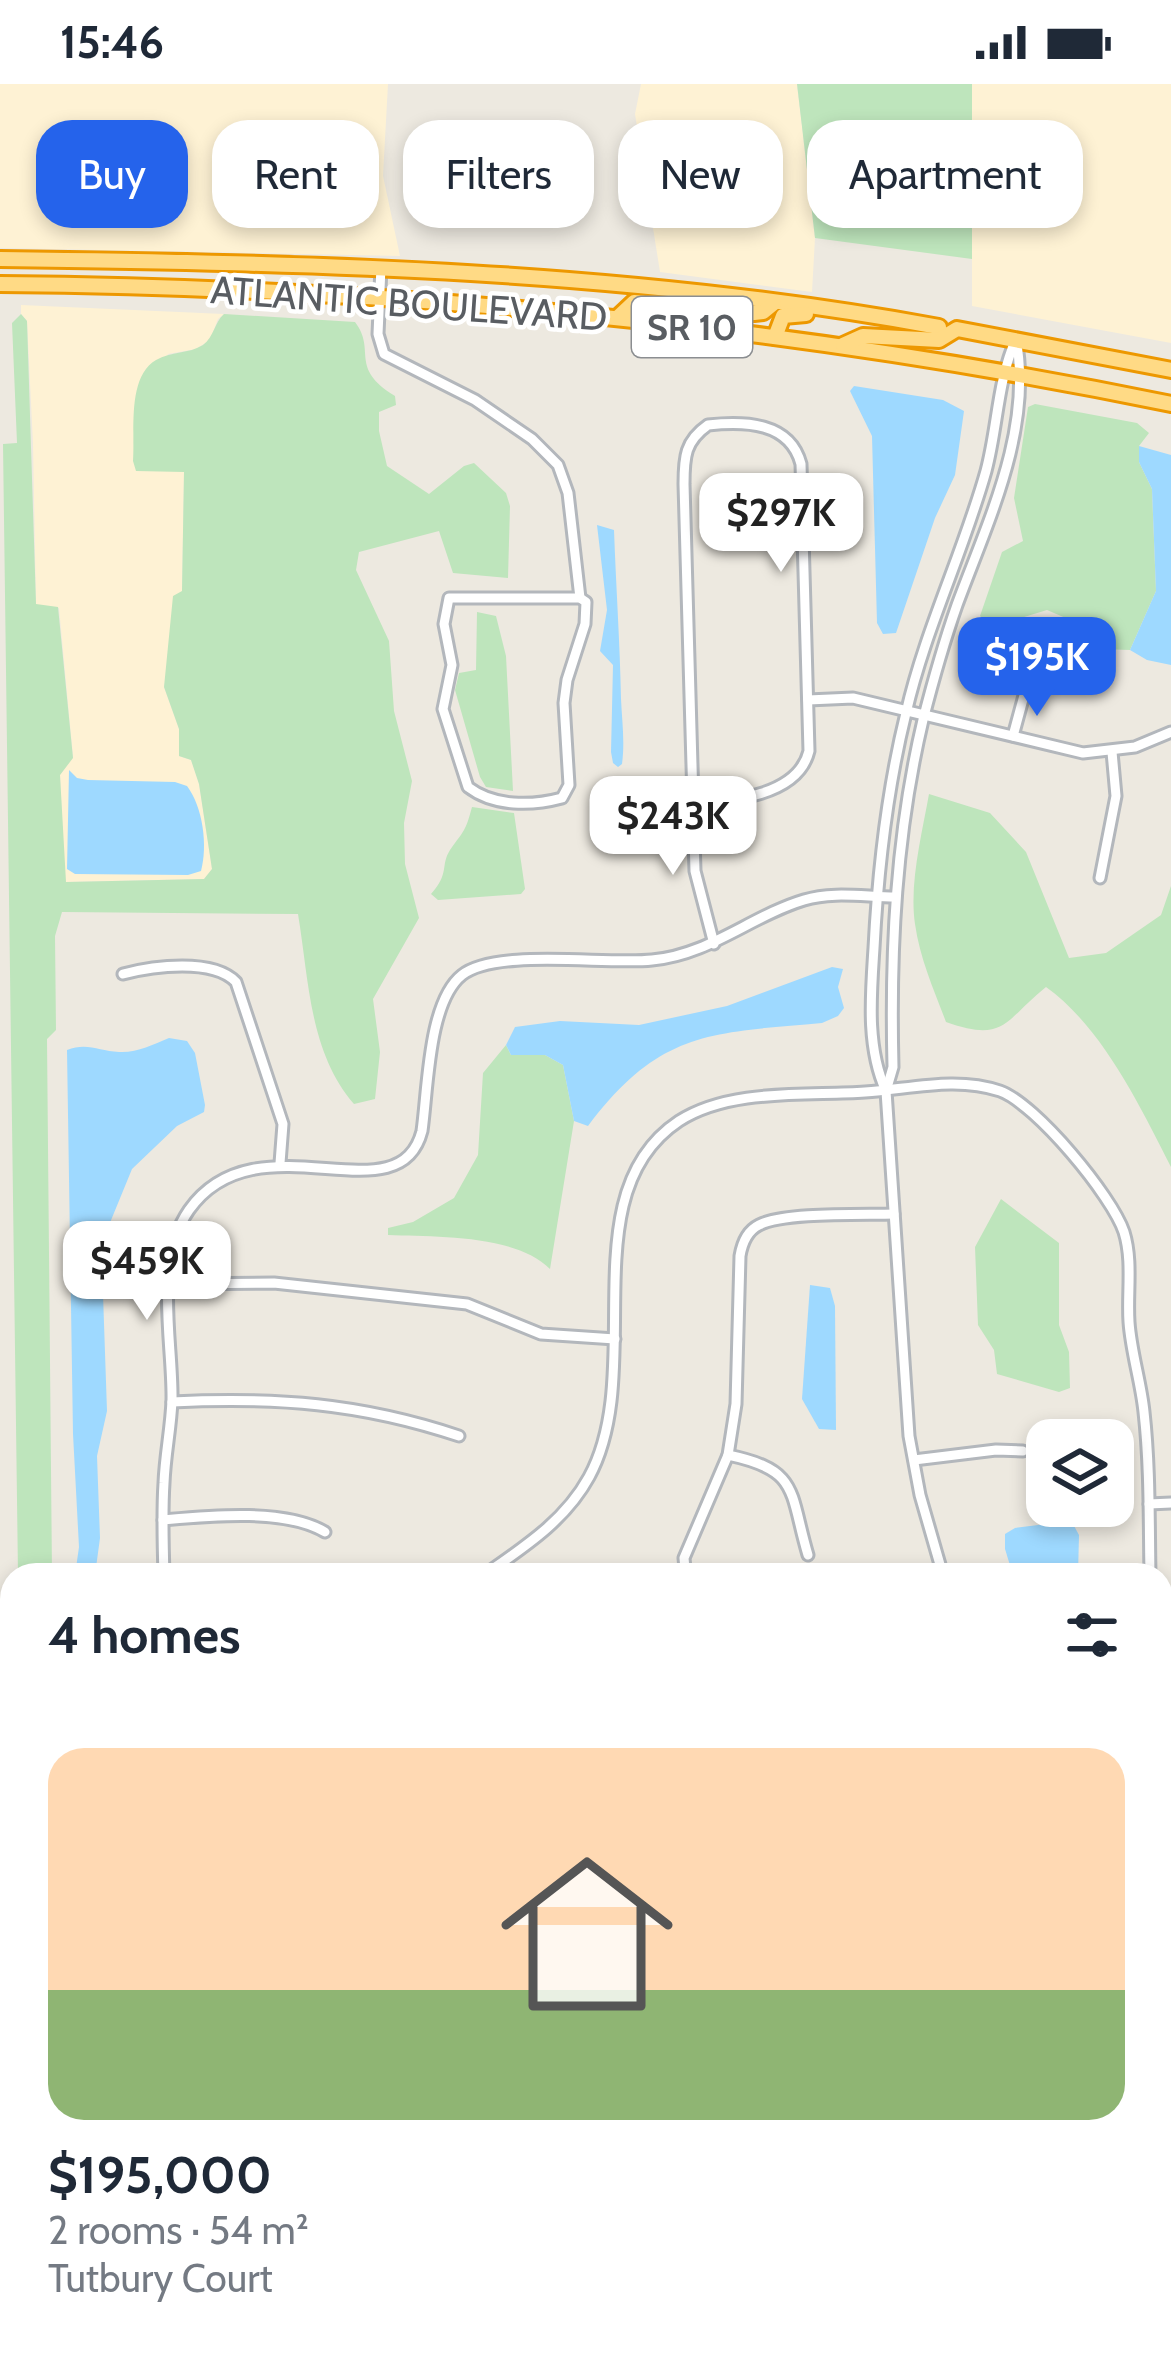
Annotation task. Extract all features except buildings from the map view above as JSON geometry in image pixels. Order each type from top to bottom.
[{"type":"highway","name":"ATLANTIC BOULEVARD","points":[[0,259],[381,267],[566,280],[939,326]]},
{"type":"highway","name":"ATLANTIC BOULEVARD","points":[[0,284],[157,287],[617,317],[1002,370],[1171,404]]},
{"type":"highway","points":[[617,317],[634,302],[754,313],[774,303]]},
{"type":"highway","points":[[775,337],[778,321],[793,312],[843,319],[865,315]]},
{"type":"highway","points":[[842,345],[863,336],[938,340],[957,329],[1171,370]]},
{"type":"street","points":[[381,267],[377,334],[384,354],[475,400],[532,439],[558,465],[571,510],[580,598]]},
{"type":"street","points":[[886,1091],[874,1065],[876,897],[906,712],[987,469],[1002,370],[1016,339]]},
{"type":"street","points":[[940,1563],[920,1496],[900,1338],[886,1091],[893,1067],[895,897],[924,716],[956,607],[1001,486],[1023,374],[1016,339]]},
{"type":"street","points":[[693,802],[742,798],[796,776],[809,745],[801,464],[789,439],[772,428],[716,423],[701,429],[688,443],[684,484],[693,802],[697,888],[714,944]]},
{"type":"street","points":[[958,554],[976,559]]},
{"type":"street","points":[[449,598],[580,598],[586,602],[585,624],[567,680],[565,703],[568,792],[562,798],[511,803],[475,792],[468,787],[443,709],[452,664],[445,603],[449,598]]},
{"type":"street","points":[[1013,736],[1028,677]]},
{"type":"street","points":[[808,700],[844,697],[1083,753],[1112,752],[1171,732]]},
{"type":"street","points":[[1100,878],[1116,796],[1112,752]]},
{"type":"street","points":[[164,1563],[172,1402],[169,1285],[173,1244],[190,1209],[236,1174],[280,1163],[380,1172],[411,1155],[422,1131],[439,1012],[452,985],[475,967],[504,961],[644,961],[678,956],[714,944],[799,901],[819,896],[895,897]]},
{"type":"street","points":[[123,974],[143,968],[207,968],[226,972],[236,982],[280,1114],[284,1141],[280,1163]]},
{"type":"street","points":[[500,1563],[555,1522],[592,1473],[616,1387],[623,1199],[644,1154],[662,1134],[693,1113],[735,1101],[960,1084],[1004,1092],[1032,1113],[1098,1184],[1114,1209],[1126,1240],[1129,1326],[1145,1424],[1150,1563]]},
{"type":"street","points":[[684,1563],[728,1455],[736,1404],[740,1256],[750,1232],[778,1220],[894,1214]]},
{"type":"street","points":[[169,1285],[274,1283],[478,1306],[541,1334],[615,1339]]},
{"type":"street","points":[[172,1402],[310,1403],[395,1415],[459,1436]]},
{"type":"street","points":[[914,1460],[1023,1451]]},
{"type":"street","points":[[728,1455],[762,1463],[783,1476],[808,1555]]},
{"type":"street","points":[[1149,1504],[1171,1503]]},
{"type":"street","points":[[163,1520],[277,1518],[312,1524],[325,1532]]},
{"type":"shaded area","points":[[0,84],[388,84],[383,176],[400,256],[0,248]]},
{"type":"shaded area","points":[[641,84],[797,84],[807,170],[807,228],[814,228],[815,238],[812,292],[660,272],[653,228],[783,228],[783,120],[636,120]]},
{"type":"shaded area","points":[[972,84],[1171,84],[1171,343],[972,306],[972,228],[1083,228],[1083,120],[972,120]]},
{"type":"shaded area","points":[[21,305],[224,314],[210,340],[196,349],[168,354],[137,471],[184,471],[182,592],[164,687],[179,729],[179,756],[191,760],[199,784],[212,869],[204,879],[65,882],[60,775],[73,757],[59,608],[36,605],[27,321]]},
{"type":"green space","points":[[797,84],[972,84],[972,120],[807,120],[807,170]]},
{"type":"green space","points":[[814,228],[972,228],[972,259],[815,238]]},
{"type":"green space","points":[[21,314],[27,321],[36,604],[58,607],[73,758],[60,775],[66,882],[204,879],[212,869],[199,784],[191,760],[179,756],[179,729],[164,687],[173,596],[182,591],[184,472],[136,471],[133,461],[137,391],[140,379],[156,360],[203,345],[224,314],[355,322],[367,367],[395,396],[396,405],[379,412],[387,466],[429,494],[474,463],[506,493],[510,506],[508,578],[453,573],[439,531],[359,552],[356,570],[389,641],[394,711],[412,781],[404,823],[405,864],[419,918],[373,999],[380,1052],[375,1099],[354,1104],[328,1062],[313,1014],[298,914],[62,912],[55,936],[56,1030],[47,1039],[52,1563],[18,1563],[3,444],[17,443],[12,323]]},
{"type":"green space","points":[[1035,404],[1137,423],[1149,433],[1139,446],[1139,462],[1152,489],[1156,591],[1130,650],[1099,649],[1068,619],[1047,610],[991,627],[980,616],[1002,552],[1023,541],[1014,498],[1028,407]]},
{"type":"green space","points":[[477,612],[496,616],[506,656],[513,791],[486,787],[480,777],[455,690],[459,673],[476,670]]},
{"type":"green space","points":[[929,794],[990,813],[1026,852],[1069,958],[1106,953],[1161,915],[1171,886],[1171,1167],[1102,1045],[1046,987],[1011,1019],[992,1029],[946,1022],[915,924],[917,859]]},
{"type":"green space","points":[[472,807],[514,813],[525,889],[521,894],[438,900],[431,894]]},
{"type":"green space","points":[[506,1045],[511,1055],[545,1055],[563,1065],[574,1121],[550,1269],[517,1249],[496,1243],[388,1235],[388,1228],[413,1222],[454,1198],[478,1155],[483,1073]]},
{"type":"green space","points":[[1001,1199],[1059,1243],[1059,1325],[1069,1352],[1070,1388],[1059,1392],[997,1374],[994,1350],[978,1325],[975,1247]]},
{"type":"water","points":[[854,386],[943,400],[964,411],[955,475],[935,518],[896,633],[883,634],[877,623],[872,436],[850,391]]},
{"type":"water","points":[[1139,446],[1171,455],[1171,665],[1130,650],[1156,591],[1152,489],[1139,462]]},
{"type":"water","points":[[597,525],[614,530],[623,740],[618,767],[611,752],[613,665],[600,651],[607,610]]},
{"type":"water","points":[[69,770],[88,780],[187,786],[203,827],[201,871],[188,875],[75,874],[67,869]]},
{"type":"water","points":[[832,967],[843,969],[838,987],[844,1008],[838,1016],[822,1023],[690,1042],[639,1071],[588,1126],[574,1121],[563,1065],[545,1055],[511,1055],[506,1045],[515,1027],[560,1021],[639,1025],[727,1006]]},
{"type":"water","points":[[169,1038],[187,1041],[195,1053],[205,1105],[204,1112],[177,1126],[132,1169],[107,1230],[102,1265],[107,1411],[97,1456],[100,1538],[97,1563],[77,1563],[67,1050],[144,1048]]},
{"type":"water","points":[[810,1285],[830,1288],[835,1306],[836,1430],[819,1429],[802,1399]]},
{"type":"water","points":[[1026,1527],[1075,1527],[1078,1563],[1009,1563],[1005,1534]]}]
